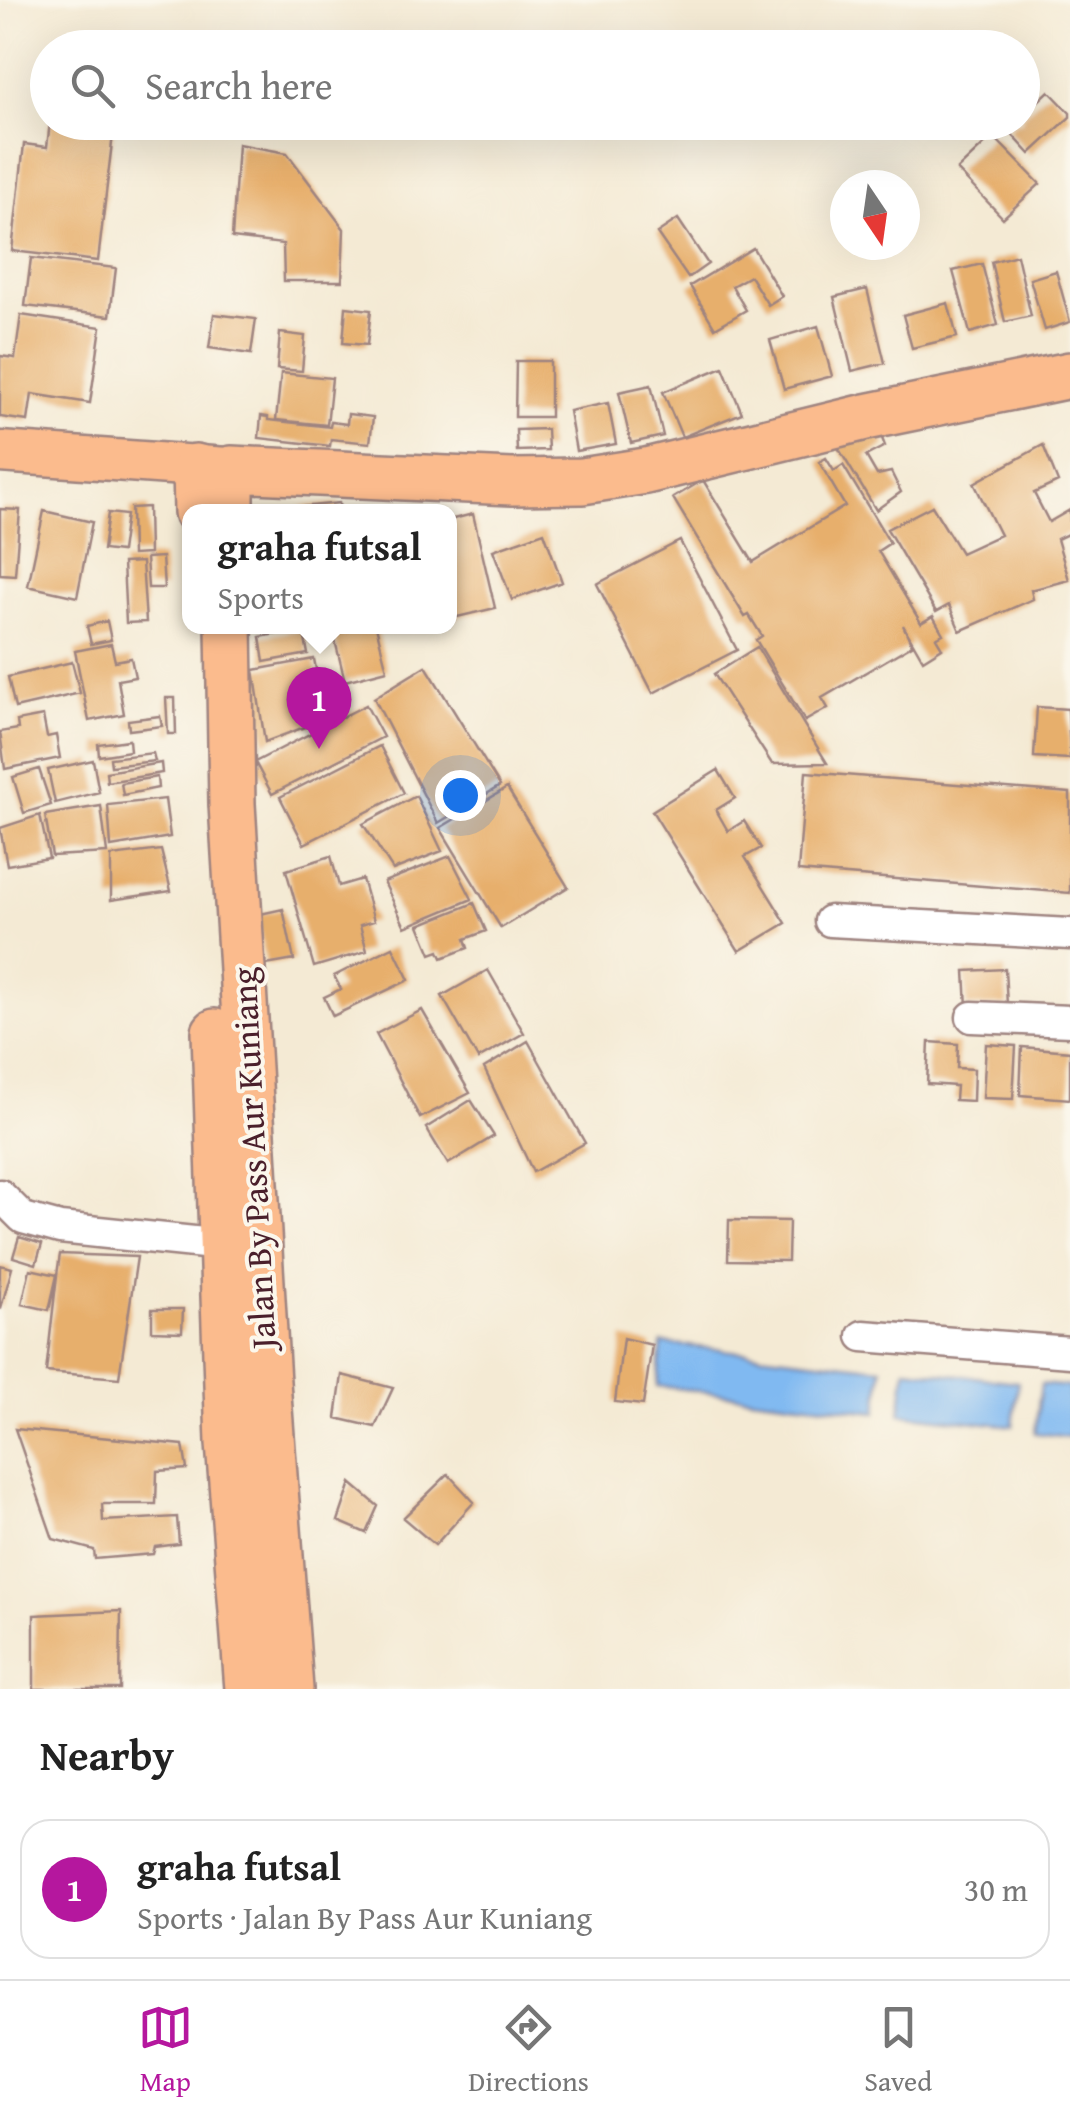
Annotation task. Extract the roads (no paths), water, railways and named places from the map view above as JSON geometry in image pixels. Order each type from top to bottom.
[{"type":"highway","points":[[203,504],[219,482],[582,481],[646,471],[866,417],[1070,376]]},
{"type":"highway","name":"Jalan By Pass Aur Kuniang","points":[[201,634],[228,1443],[248,1689]]},
{"type":"highway","name":"Jalan By Pass Aur Kuniang","points":[[229,634],[233,824],[268,1401],[290,1689]]},
{"type":"main road","points":[[0,452],[219,482]]},
{"type":"street","points":[[830,921],[1070,934]]},
{"type":"street","points":[[972,1017],[1070,1022]]},
{"type":"street","points":[[0,1195],[24,1218],[38,1224],[223,1245]]},
{"type":"street","points":[[863,1336],[1070,1352]]},
{"type":"water","points":[[662,1343],[882,1368],[877,1412],[657,1386]]},
{"type":"water","points":[[906,1369],[1018,1382],[1013,1426],[900,1414]]},
{"type":"water","points":[[1041,1384],[1070,1387],[1070,1437],[1035,1433]]},
{"type":"place","name":"graha futsal","points":[[319,749]]}]
